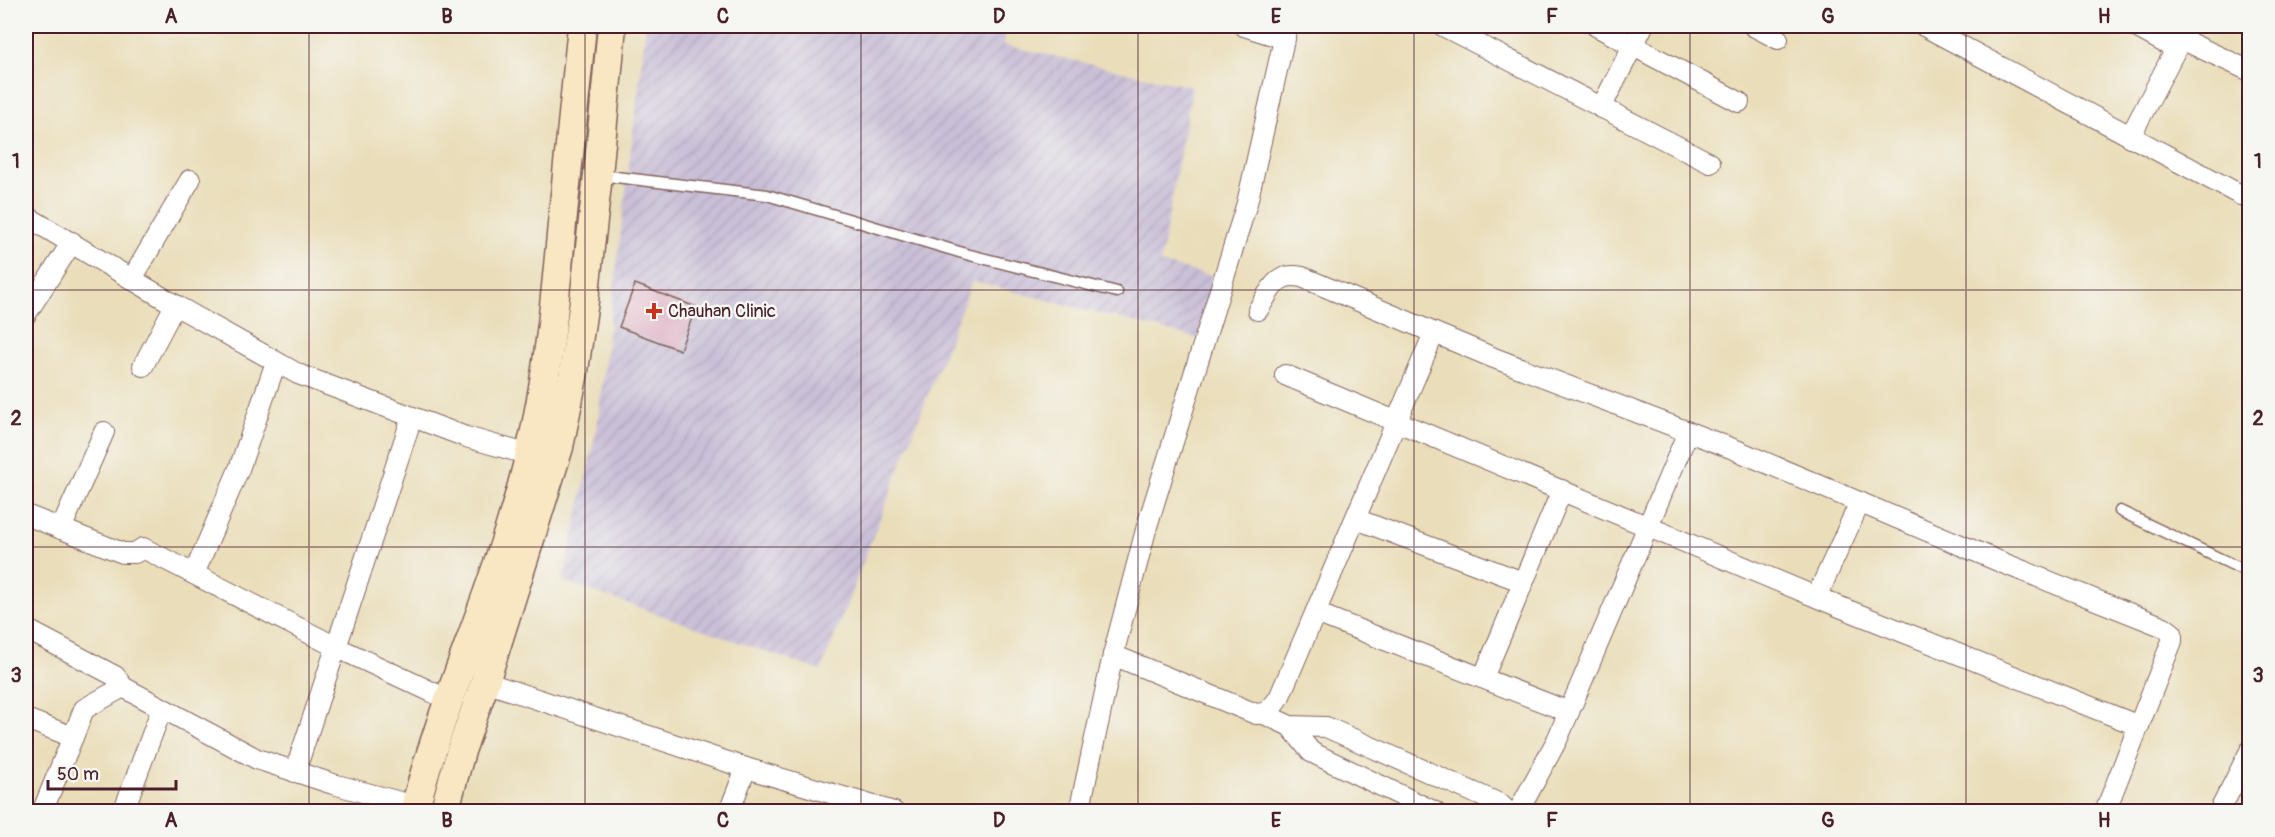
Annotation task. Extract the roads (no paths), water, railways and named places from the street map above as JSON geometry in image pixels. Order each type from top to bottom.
[{"type":"main road","points":[[415,809],[448,700],[505,542],[530,455],[545,384],[553,319],[582,26]]},
{"type":"main road","points":[[444,812],[461,751],[559,447],[582,312],[612,26]]},
{"type":"street","points":[[1079,812],[1113,655],[1147,526],[1247,203],[1286,32],[1244,26]]},
{"type":"street","points":[[1443,26],[1710,163]]},
{"type":"street","points":[[1596,26],[1739,102]]},
{"type":"street","points":[[1602,108],[1643,26]]},
{"type":"street","points":[[1753,26],[1778,39]]},
{"type":"street","points":[[1924,26],[2250,200]]},
{"type":"street","points":[[2134,26],[2182,38],[2250,71]]},
{"type":"street","points":[[2130,137],[2182,38]]},
{"type":"street","points":[[132,279],[190,180]]},
{"type":"street","points":[[26,216],[175,305],[298,374],[466,437],[530,455]]},
{"type":"street","points":[[26,314],[72,242]]},
{"type":"street","points":[[1258,310],[1282,277],[1296,275],[1434,333],[1688,432],[2003,563],[2164,627],[2172,633],[2172,641],[2105,812]]},
{"type":"street","points":[[143,366],[175,305]]},
{"type":"street","points":[[1264,714],[1280,698],[1434,333]]},
{"type":"street","points":[[194,574],[239,469],[276,362]]},
{"type":"street","points":[[1285,375],[1851,612],[2139,726]]},
{"type":"street","points":[[295,772],[412,417]]},
{"type":"street","points":[[61,528],[104,432]]},
{"type":"street","points":[[1518,812],[1557,740],[1688,432]]},
{"type":"street","points":[[1483,678],[1562,490]]},
{"type":"street","points":[[1817,596],[1836,550],[1860,502]]},
{"type":"street","points":[[26,515],[123,553],[135,553],[143,548],[336,647],[448,700]]},
{"type":"street","points":[[1356,519],[1523,582]]},
{"type":"street","points":[[1316,613],[1569,712]]},
{"type":"street","points":[[26,628],[115,676],[123,687],[257,759],[415,809]]},
{"type":"street","points":[[1113,655],[1290,726],[1326,727],[1500,804],[1508,812]]},
{"type":"street","points":[[485,682],[746,768],[894,812]]},
{"type":"street","points":[[42,812],[84,709],[123,687]]},
{"type":"street","points":[[123,812],[162,708]]},
{"type":"street","points":[[26,718],[73,737]]},
{"type":"street","points":[[1290,726],[1311,752],[1435,812]]},
{"type":"street","points":[[2219,812],[2250,751]]},
{"type":"street","points":[[729,812],[746,768]]},
{"type":"lane","points":[[598,175],[767,195],[966,254],[1117,292]]},
{"type":"lane","points":[[2120,511],[2250,573]]},
{"type":"place","name":"Chauhan Clinic","points":[[654,311]]}]
